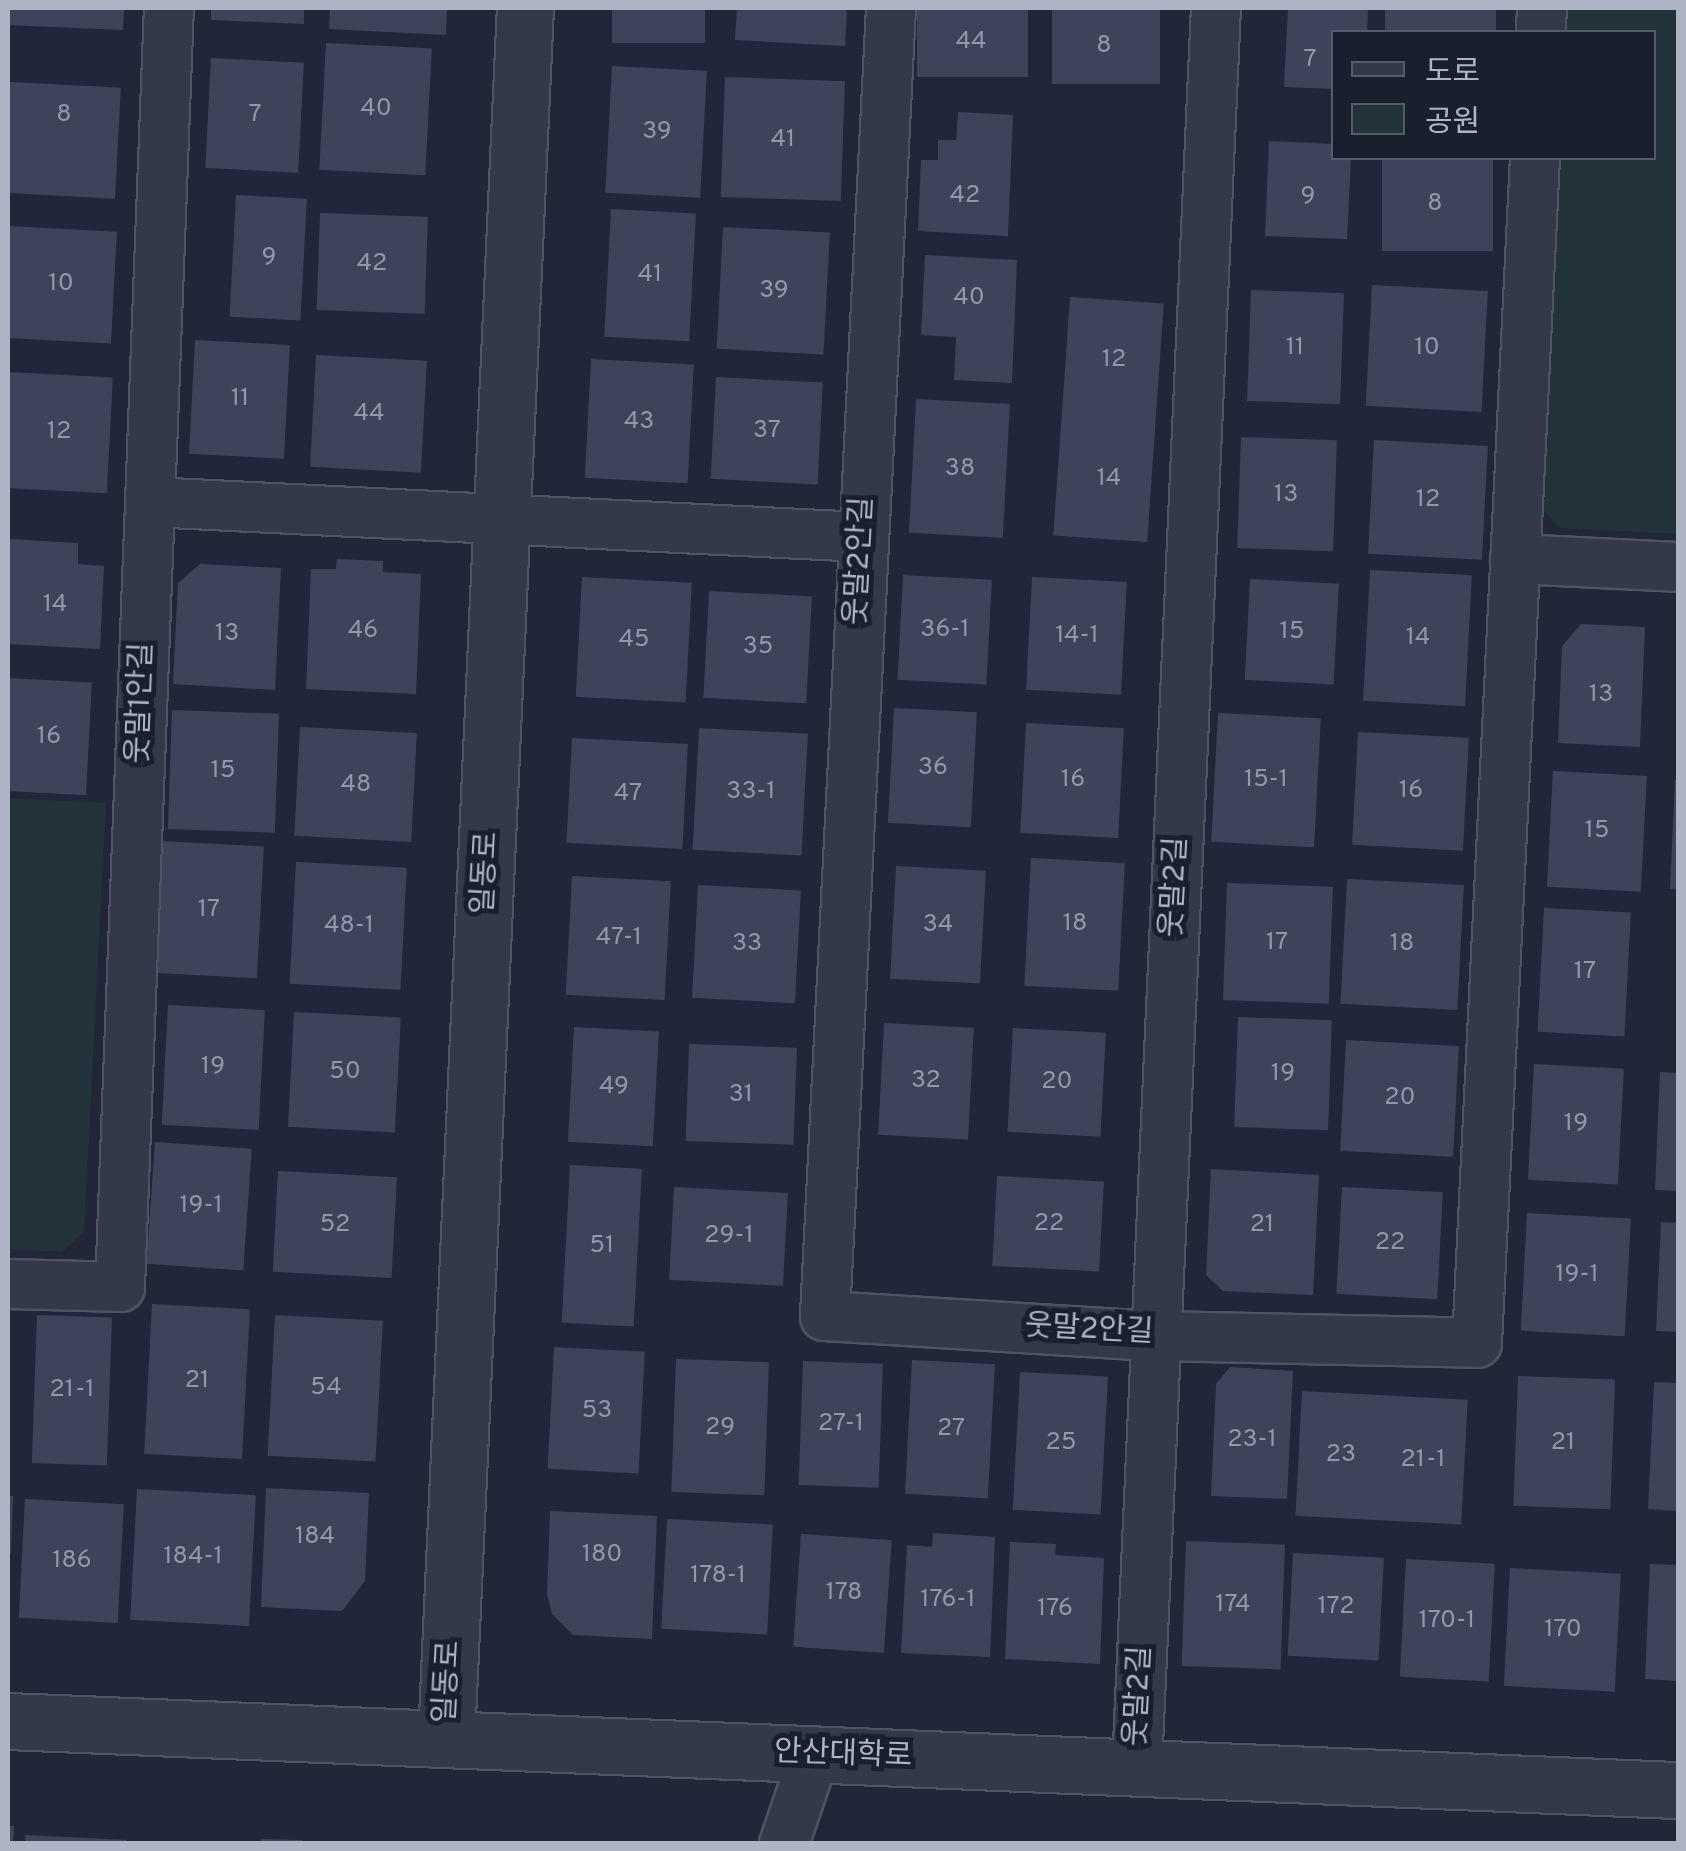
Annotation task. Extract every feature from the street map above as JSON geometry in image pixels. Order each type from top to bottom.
[{"type":"street","name":"웃말1안길","points":[[8,1284],[120,1287],[169,8]]},
{"type":"street","name":"일동로","points":[[446,1739],[525,8]]},
{"type":"street","name":"웃말2안길","points":[[891,8],[825,1316],[1156,1336],[1477,1342],[1535,160]]},
{"type":"street","name":"웃말2길","points":[[1137,1767],[1216,8]]},
{"type":"street","points":[[150,502],[862,538]]},
{"type":"street","points":[[1515,559],[1678,567]]},
{"type":"street","name":"안산대학로","points":[[8,1722],[1678,1790]]},
{"type":"street","points":[[784,1844],[814,1756]]},
{"type":"green space","points":[[1562,8],[1678,8],[1678,534],[1560,528],[1540,507],[1556,160],[1656,160],[1656,30],[1561,30]]},
{"type":"green space","points":[[8,798],[106,803],[84,1232],[62,1252],[8,1249]]},
{"type":"building","points":[[10,8],[124,8],[123,30],[9,25]]},
{"type":"building","points":[[211,8],[304,8],[304,24],[211,20]]},
{"type":"building","points":[[330,8],[447,8],[446,35],[329,29]]},
{"type":"building","points":[[612,8],[705,8],[705,43],[612,43]]},
{"type":"building","points":[[737,8],[847,8],[845,46],[735,40]]},
{"type":"building","points":[[917,8],[1028,8],[1028,77],[917,77]]},
{"type":"building","points":[[1052,8],[1160,8],[1160,84],[1052,84]]},
{"type":"building","points":[[1288,8],[1368,8],[1367,30],[1331,30],[1331,89],[1284,87]]},
{"type":"building","points":[[1385,8],[1496,8],[1496,30],[1385,30]]},
{"type":"building","points":[[326,43],[432,49],[425,175],[319,170]]},
{"type":"building","points":[[211,58],[304,63],[298,173],[205,168]]},
{"type":"building","points":[[612,66],[707,71],[700,198],[605,193]]},
{"type":"building","points":[[725,77],[845,81],[841,201],[721,197]]},
{"type":"building","points":[[10,82],[121,88],[115,199],[8,193]]},
{"type":"building","points":[[958,112],[1013,115],[1008,236],[918,231],[921,160],[938,160],[938,140],[956,140]]},
{"type":"building","points":[[1269,141],[1331,144],[1331,160],[1351,160],[1347,239],[1265,236]]},
{"type":"building","points":[[1382,160],[1493,160],[1493,251],[1382,251]]},
{"type":"building","points":[[236,195],[307,199],[301,321],[230,317]]},
{"type":"building","points":[[611,209],[696,213],[689,341],[604,337]]},
{"type":"building","points":[[320,213],[428,217],[425,314],[317,310]]},
{"type":"building","points":[[8,226],[117,232],[111,344],[8,338]]},
{"type":"building","points":[[723,227],[830,233],[823,354],[717,349]]},
{"type":"building","points":[[925,255],[1017,260],[1012,383],[954,380],[956,337],[921,335]]},
{"type":"building","points":[[1372,285],[1488,291],[1482,412],[1366,406]]},
{"type":"building","points":[[1251,290],[1344,293],[1340,404],[1247,401]]},
{"type":"building","points":[[1070,297],[1164,304],[1147,542],[1053,535]]},
{"type":"building","points":[[195,340],[290,345],[284,459],[189,454]]},
{"type":"building","points":[[316,355],[427,361],[421,473],[310,467]]},
{"type":"building","points":[[591,359],[694,364],[688,483],[585,478]]},
{"type":"building","points":[[8,372],[113,377],[107,493],[8,488]]},
{"type":"building","points":[[716,377],[823,383],[818,484],[711,479]]},
{"type":"building","points":[[916,399],[1010,404],[1003,538],[909,533]]},
{"type":"building","points":[[1241,437],[1337,440],[1333,551],[1237,548]]},
{"type":"building","points":[[1374,440],[1488,446],[1482,560],[1368,554]]},
{"type":"building","points":[[8,539],[78,543],[78,564],[104,566],[100,649],[8,644]]},
{"type":"building","points":[[337,559],[383,561],[383,572],[421,574],[416,694],[306,689],[311,569],[336,569]]},
{"type":"building","points":[[200,564],[281,568],[275,690],[173,684],[178,583]]},
{"type":"building","points":[[1370,570],[1472,575],[1465,706],[1363,701]]},
{"type":"building","points":[[903,575],[992,580],[986,685],[898,680]]},
{"type":"building","points":[[582,577],[692,583],[686,703],[576,697]]},
{"type":"building","points":[[1032,577],[1127,582],[1121,695],[1026,690]]},
{"type":"building","points":[[1250,579],[1339,584],[1334,685],[1245,680]]},
{"type":"building","points":[[709,591],[812,596],[806,703],[703,698]]},
{"type":"building","points":[[1581,624],[1645,627],[1640,747],[1558,743],[1562,646]]},
{"type":"building","points":[[8,678],[92,682],[86,795],[8,791]]},
{"type":"building","points":[[894,708],[977,712],[971,827],[888,823]]},
{"type":"building","points":[[172,710],[279,714],[275,833],[168,829]]},
{"type":"building","points":[[1218,713],[1321,718],[1314,847],[1211,842]]},
{"type":"building","points":[[1026,723],[1124,728],[1118,838],[1020,833]]},
{"type":"building","points":[[300,727],[417,733],[411,842],[294,836]]},
{"type":"building","points":[[699,728],[808,734],[801,856],[693,850]]},
{"type":"building","points":[[1358,732],[1469,738],[1463,851],[1352,845]]},
{"type":"building","points":[[572,738],[688,744],[682,849],[567,843]]},
{"type":"building","points":[[1553,771],[1647,776],[1641,892],[1547,887]]},
{"type":"building","points":[[1675,780],[1678,889],[1670,889]]},
{"type":"building","points":[[160,841],[264,846],[257,978],[153,973]]},
{"type":"building","points":[[1031,858],[1125,863],[1118,991],[1024,986]]},
{"type":"building","points":[[296,862],[407,868],[400,990],[290,984]]},
{"type":"building","points":[[896,866],[986,871],[980,984],[890,979]]},
{"type":"building","points":[[572,876],[671,881],[665,1000],[566,995]]},
{"type":"building","points":[[1347,879],[1464,885],[1457,1010],[1340,1004]]},
{"type":"building","points":[[1227,883],[1333,887],[1329,1004],[1223,1000]]},
{"type":"building","points":[[698,885],[801,890],[795,1003],[692,998]]},
{"type":"building","points":[[1544,908],[1631,913],[1624,1036],[1538,1032]]},
{"type":"building","points":[[168,1005],[265,1010],[259,1130],[162,1125]]},
{"type":"building","points":[[294,1012],[401,1018],[395,1132],[288,1127]]},
{"type":"building","points":[[1238,1017],[1332,1020],[1328,1130],[1234,1127]]},
{"type":"building","points":[[884,1023],[974,1028],[968,1140],[878,1135]]},
{"type":"building","points":[[574,1027],[659,1031],[653,1146],[568,1142]]},
{"type":"building","points":[[1013,1028],[1106,1033],[1100,1137],[1008,1132]]},
{"type":"building","points":[[1346,1040],[1459,1046],[1453,1157],[1340,1151]]},
{"type":"building","points":[[689,1044],[797,1048],[794,1145],[686,1141]]},
{"type":"building","points":[[1534,1064],[1624,1069],[1618,1185],[1528,1180]]},
{"type":"building","points":[[1660,1072],[1678,1073],[1678,1191],[1655,1190]]},
{"type":"building","points":[[155,1142],[252,1149],[243,1270],[146,1264]]},
{"type":"building","points":[[570,1165],[642,1169],[634,1327],[562,1323]]},
{"type":"building","points":[[1211,1169],[1319,1175],[1313,1295],[1223,1291],[1206,1275]]},
{"type":"building","points":[[278,1171],[397,1177],[392,1278],[273,1272]]},
{"type":"building","points":[[997,1176],[1104,1182],[1099,1271],[992,1266]]},
{"type":"building","points":[[674,1187],[788,1193],[783,1286],[669,1280]]},
{"type":"building","points":[[1342,1187],[1443,1192],[1437,1299],[1336,1294]]},
{"type":"building","points":[[1527,1213],[1631,1218],[1625,1336],[1521,1331]]},
{"type":"building","points":[[1661,1222],[1678,1223],[1678,1332],[1656,1331]]},
{"type":"building","points":[[152,1304],[250,1309],[242,1459],[144,1454]]},
{"type":"building","points":[[37,1315],[112,1318],[107,1466],[32,1463]]},
{"type":"building","points":[[275,1315],[383,1321],[375,1461],[268,1456]]},
{"type":"building","points":[[554,1347],[645,1352],[638,1474],[548,1469]]},
{"type":"building","points":[[676,1359],[769,1362],[764,1495],[671,1492]]},
{"type":"building","points":[[912,1360],[995,1364],[988,1498],[905,1494]]},
{"type":"building","points":[[803,1361],[883,1364],[879,1488],[799,1485]]},
{"type":"building","points":[[1230,1367],[1293,1371],[1287,1499],[1211,1496],[1216,1384]]},
{"type":"building","points":[[1020,1372],[1108,1377],[1101,1514],[1013,1510]]},
{"type":"building","points":[[1518,1376],[1615,1379],[1610,1509],[1513,1506]]},
{"type":"building","points":[[1654,1382],[1678,1383],[1678,1511],[1648,1509]]},
{"type":"building","points":[[1302,1391],[1468,1400],[1461,1525],[1295,1516]]},
{"type":"building","points":[[266,1488],[369,1493],[365,1581],[342,1611],[261,1607]]},
{"type":"building","points":[[137,1489],[256,1495],[249,1626],[130,1620]]},
{"type":"building","points":[[8,1496],[13,1496],[11,1554],[8,1554]]},
{"type":"building","points":[[25,1499],[124,1504],[118,1623],[19,1618]]},
{"type":"building","points":[[550,1511],[657,1516],[652,1639],[573,1635],[552,1614],[547,1594]]},
{"type":"building","points":[[667,1519],[773,1525],[767,1634],[661,1629]]},
{"type":"building","points":[[933,1533],[995,1537],[990,1657],[901,1653],[907,1545],[932,1547]]},
{"type":"building","points":[[801,1534],[892,1540],[884,1653],[793,1647]]},
{"type":"building","points":[[1186,1541],[1285,1544],[1281,1669],[1182,1666]]},
{"type":"building","points":[[1010,1542],[1056,1544],[1055,1555],[1104,1558],[1100,1664],[1005,1659]]},
{"type":"building","points":[[1293,1553],[1384,1558],[1378,1661],[1288,1656]]},
{"type":"building","points":[[1406,1559],[1495,1564],[1489,1681],[1400,1677]]},
{"type":"building","points":[[1650,1564],[1678,1565],[1678,1681],[1645,1679]]},
{"type":"building","points":[[1510,1568],[1621,1574],[1615,1692],[1504,1686]]},
{"type":"building","points":[[8,1826],[14,1826],[13,1844],[8,1844]]},
{"type":"building","points":[[25,1835],[127,1840],[127,1844],[25,1844]]},
{"type":"building","points":[[261,1839],[302,1840],[302,1844],[260,1844]]}]
